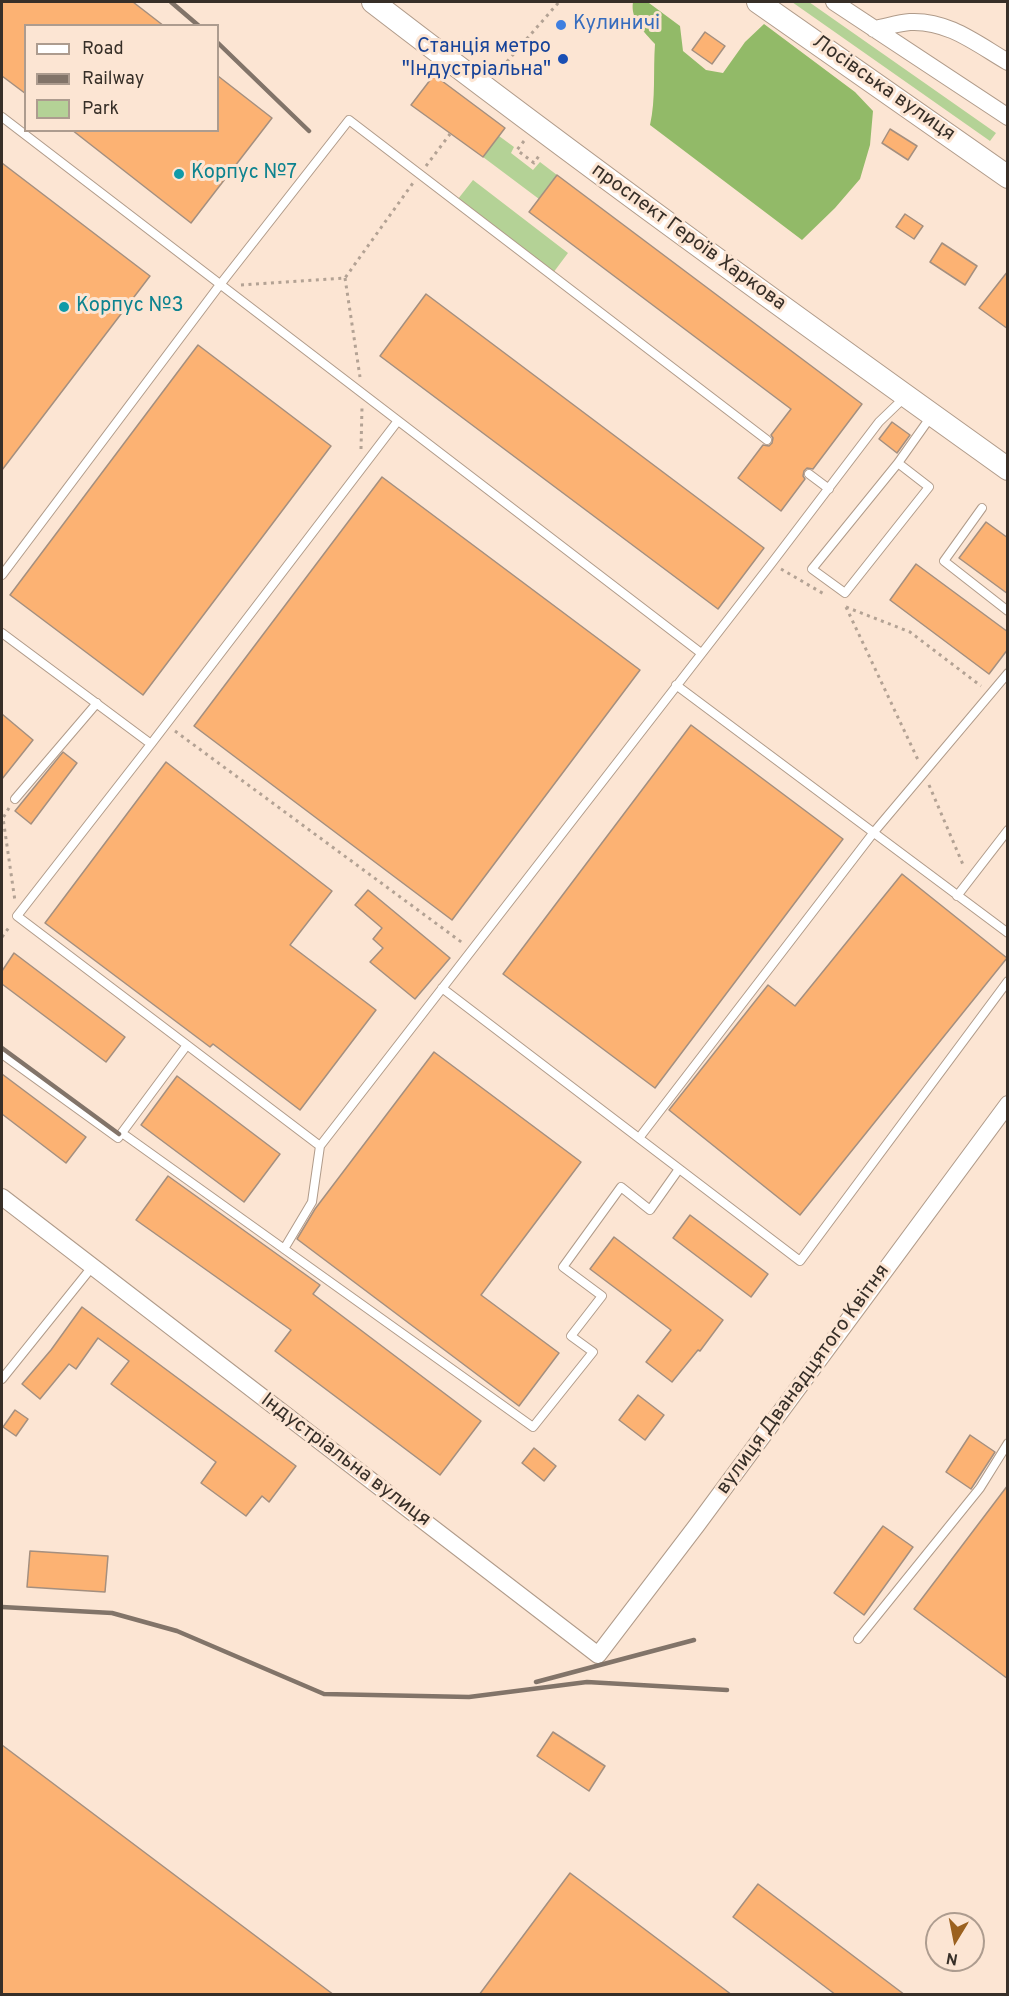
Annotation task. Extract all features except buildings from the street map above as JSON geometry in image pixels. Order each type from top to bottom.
[{"type":"street","name":"проспект Героїв Харкова","points":[[373,2],[484,88],[905,397],[1008,469]]},
{"type":"street","name":"Лосівська вулиця","points":[[758,2],[1006,174]]},
{"type":"street","points":[[834,2],[1008,117]]},
{"type":"street","points":[[874,30],[909,22],[938,24],[951,28],[1008,62]]},
{"type":"street","name":"вулиця Дванадцятого Квітня","points":[[598,1655],[704,1516],[1008,1104]]},
{"type":"street","name":"Індустріальна вулиця","points":[[2,1197],[598,1655]]},
{"type":"lane","points":[[2,117],[219,286],[701,653]]},
{"type":"lane","points":[[2,575],[219,286],[349,120],[767,440]]},
{"type":"lane","points":[[284,1249],[312,1202],[320,1146],[879,422],[905,397]]},
{"type":"lane","points":[[898,463],[929,487],[845,593],[813,569],[898,463],[932,415]]},
{"type":"lane","points":[[320,1146],[17,916],[397,422]]},
{"type":"lane","points":[[809,474],[829,489]]},
{"type":"lane","points":[[981,508],[944,561],[1008,611]]},
{"type":"lane","points":[[2,633],[151,744]]},
{"type":"lane","points":[[639,1138],[874,832],[1008,673]]},
{"type":"lane","points":[[676,685],[1008,933]]},
{"type":"lane","points":[[15,799],[96,703]]},
{"type":"lane","points":[[957,896],[1008,830]]},
{"type":"lane","points":[[442,988],[800,1261],[1008,981]]},
{"type":"lane","points":[[2,1054],[118,1138],[187,1045]]},
{"type":"lane","points":[[122,1133],[533,1428],[593,1352],[571,1336],[602,1296],[563,1267],[621,1187],[650,1210],[680,1169]]},
{"type":"lane","points":[[2,1379],[93,1267]]},
{"type":"lane","points":[[858,1639],[980,1488],[1008,1443]]},
{"type":"path","points":[[484,88],[559,2]]},
{"type":"path","points":[[219,286],[345,278],[450,134]]},
{"type":"path","points":[[525,139],[517,150],[534,163],[542,152]]},
{"type":"path","points":[[771,564],[827,596]]},
{"type":"path","points":[[970,879],[924,773],[846,607],[910,632],[992,693]]},
{"type":"path","points":[[166,724],[472,950]]},
{"type":"path","points":[[2,937],[17,916],[3,818],[15,799]]},
{"type":"green space","points":[[633,2],[649,3],[680,26],[683,51],[706,70],[723,73],[745,42],[764,24],[855,92],[873,111],[870,145],[860,179],[835,208],[802,240],[650,125],[654,95],[655,44],[636,20]]},
{"type":"green space","points":[[792,2],[809,2],[996,133],[990,141]]},
{"type":"green space","points":[[499,136],[514,147],[511,153],[533,170],[540,162],[557,175],[539,199],[483,157]]},
{"type":"green space","points":[[473,180],[568,253],[553,273],[458,199]]},
{"type":"railway","points":[[171,2],[197,24]]},
{"type":"railway","points":[[219,44],[309,131]]},
{"type":"railway","points":[[2,1048],[119,1134]]},
{"type":"railway","points":[[2,1607],[112,1613],[177,1631],[324,1694],[469,1697],[587,1682],[727,1690]]},
{"type":"railway","points":[[536,1682],[694,1640]]},
{"type":"place","name":"Кулиничі","points":[[561,25]]},
{"type":"place","name":"Станція метро \"Індустріальна\"","points":[[563,59]]},
{"type":"place","name":"Корпус №7","points":[[179,174]]},
{"type":"place","name":"Корпус №3","points":[[64,307]]}]
